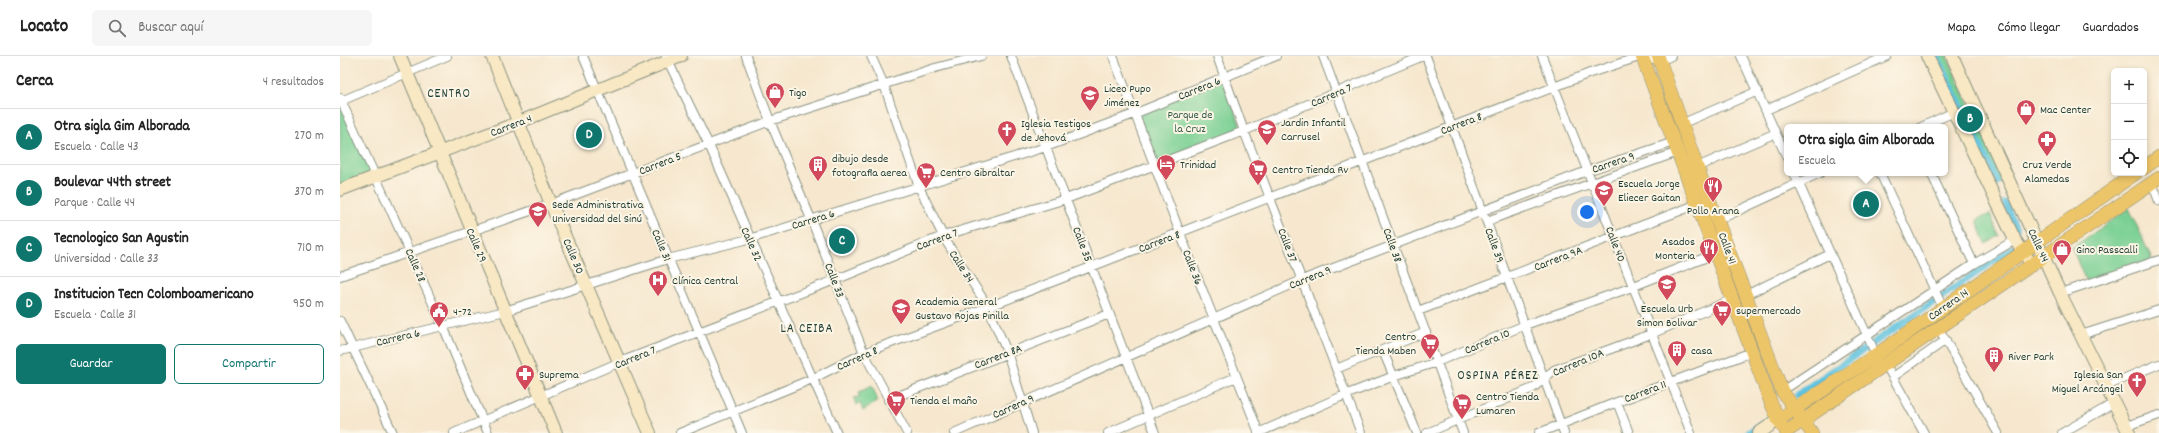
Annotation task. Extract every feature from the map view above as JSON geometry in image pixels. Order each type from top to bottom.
[{"type":"main road","name":"Calle 41","points":[[1642,56],[1752,352],[1778,420],[1786,433]]},
{"type":"main road","name":"Calle 41","points":[[1663,58],[1681,124],[1782,391],[1812,433]]},
{"type":"main road","points":[[2147,166],[2159,157]]},
{"type":"main road","name":"Carrera 14","points":[[1778,420],[1794,409],[1871,345],[1942,306],[2019,246],[2038,241],[2132,176]]},
{"type":"main road","name":"Carrera 14","points":[[1786,433],[1886,364],[1942,334],[2032,265],[2155,180]]},
{"type":"street","name":"Calle 29","points":[[400,56],[556,433]]},
{"type":"street","points":[[341,100],[447,56]]},
{"type":"street","name":"Calle 30","points":[[492,56],[551,204],[650,433]]},
{"type":"street","name":"Calle 31","points":[[583,56],[742,433]]},
{"type":"street","name":"Carrera 4","points":[[340,190],[439,151],[518,123],[598,91],[666,59],[681,56]]},
{"type":"street","name":"Calle 33","points":[[746,56],[770,121],[864,353],[907,433]]},
{"type":"street","name":"Calle 34","points":[[871,56],[884,85],[919,187],[943,236],[988,307],[1008,352],[1032,433]]},
{"type":"street","name":"Carrera 5","points":[[340,276],[471,230],[551,204],[770,121],[981,56]]},
{"type":"street","name":"Calle 35","points":[[1011,56],[1155,433]]},
{"type":"street","name":"Calle 36","points":[[1113,56],[1213,319],[1259,433]]},
{"type":"street","name":"Calle 37","points":[[1217,56],[1269,198],[1361,433]]},
{"type":"street","name":"Carrera 6","points":[[340,351],[505,311],[587,287],[668,259],[749,239],[1046,147],[1225,78],[1276,56]]},
{"type":"street","name":"Calle 38","points":[[1323,56],[1463,433]]},
{"type":"street","name":"Carrera 7","points":[[454,433],[620,362],[835,280],[943,236],[1066,199],[1155,166],[1244,132],[1423,56]]},
{"type":"street","name":"Calle 39","points":[[1426,56],[1564,433]]},
{"type":"street","name":"Calle 40","points":[[1542,56],[1691,433]]},
{"type":"street","points":[[1642,56],[1663,58]]},
{"type":"street","name":"Carrera 8","points":[[680,433],[733,410],[812,379],[864,353],[1092,267],[1554,87],[1642,56]]},
{"type":"street","points":[[1742,56],[1784,151]]},
{"type":"street","points":[[1766,110],[1887,56]]},
{"type":"street","name":"Calle 44","points":[[1928,56],[1998,204],[2019,246],[2032,265]]},
{"type":"street","name":"Calle 44","points":[[1952,56],[2045,256],[2060,293],[2127,430]]},
{"type":"street","name":"Calle 32","points":[[666,59],[709,145],[749,239],[837,433]]},
{"type":"street","points":[[1681,124],[1758,91]]},
{"type":"street","name":"Calle 28","points":[[341,100],[410,251],[488,433]]},
{"type":"street","points":[[1928,124],[1954,112]]},
{"type":"street","points":[[1697,167],[1776,133]]},
{"type":"street","name":"Carrera 9","points":[[954,433],[1125,356],[1302,280],[1587,171],[1676,147]]},
{"type":"street","name":"Carrera 9","points":[[1487,221],[1592,183],[1676,147]]},
{"type":"street","points":[[1795,176],[1871,345]]},
{"type":"street","points":[[1718,220],[1813,176]]},
{"type":"street","points":[[1881,176],[1942,306]]},
{"type":"street","points":[[1932,176],[1974,264]]},
{"type":"street","points":[[1991,188],[1997,190],[2004,188],[2009,180]]},
{"type":"street","points":[[2155,180],[2159,200]]},
{"type":"street","points":[[1998,204],[2006,197],[2018,198]]},
{"type":"street","name":"Carrera 9A","points":[[1418,311],[1698,204]]},
{"type":"street","points":[[1782,391],[1871,345],[1935,292],[1974,264],[2019,246]]},
{"type":"street","name":"Carrera 10","points":[[1259,433],[1394,376],[1437,362],[1525,325],[1633,286],[1716,253]]},
{"type":"street","points":[[1746,295],[1830,254]]},
{"type":"street","points":[[2060,293],[2159,260]]},
{"type":"street","name":"Carrera 10A","points":[[1427,433],[1533,388],[1554,370],[1652,334],[1733,299]]},
{"type":"street","points":[[2081,335],[2159,310]]},
{"type":"street","name":"Carrera 8A","points":[[888,400],[1008,352],[1109,314]]},
{"type":"street","points":[[340,321],[393,433]]},
{"type":"street","points":[[1336,369],[1383,351],[1426,332]]},
{"type":"street","points":[[1942,334],[1998,433]]},
{"type":"street","name":"Carrera 14","points":[[1893,377],[1942,334]]},
{"type":"street","points":[[1383,351],[1417,433]]},
{"type":"street","name":"Carrera 11","points":[[1539,433],[1617,402],[1752,352]]},
{"type":"street","points":[[1886,364],[1924,433]]},
{"type":"street","points":[[2106,386],[2159,364]]},
{"type":"street","points":[[1108,433],[1236,377]]},
{"type":"street","points":[[1617,402],[1628,433]]},
{"type":"street","points":[[2062,433],[2114,403]]},
{"type":"street","points":[[2127,430],[2159,415]]},
{"type":"street","name":"Carrera 14","points":[[1759,433],[1778,420]]},
{"type":"green space","points":[[1934,56],[1947,56],[2005,181],[1995,186]]},
{"type":"green space","name":"Parque de la Cruz","points":[[1223,79],[1242,130],[1157,163],[1137,113]]},
{"type":"green space","points":[[340,102],[373,175],[340,187]]},
{"type":"green space","points":[[2129,208],[2152,260],[2087,284],[2072,248]]},
{"type":"green space","points":[[1990,214],[1999,236],[1986,244],[1977,220]]},
{"type":"green space","points":[[872,386],[878,401],[863,411],[860,403],[856,405],[854,398],[859,397],[859,392]]},
{"type":"waterway","points":[[1937,56],[1997,182]]},
{"type":"waterway","points":[[2005,203],[2016,229]]},
{"type":"waterway","points":[[1797,395],[2020,243]]},
{"type":"waterway","points":[[1748,433],[1767,421]]},
{"type":"place","name":"Tigo","points":[[775,109]]},
{"type":"place","name":"Liceo Pupo Jiménez","points":[[1090,112]]},
{"type":"place","name":"Boulevar 44th street","points":[[1970,119]]},
{"type":"place","name":"Mac Center","points":[[2026,126]]},
{"type":"place","name":"Institucion Tecn Colomboamericano","points":[[589,135]]},
{"type":"place","name":"Jardin Infantil Carrusel","points":[[1267,146]]},
{"type":"place","name":"Iglesia Testigos de Jehová","points":[[1007,147]]},
{"type":"place","name":"Cruz Verde Alamedas","points":[[2047,157]]},
{"type":"place","name":"Trinidad","points":[[1166,181]]},
{"type":"place","name":"dibujo desde fotografia aerea","points":[[818,182]]},
{"type":"place","name":"Centro Tienda Rv","points":[[1258,186]]},
{"type":"place","name":"Centro Gibraltar","points":[[926,189]]},
{"type":"place","name":"Pollo Arana","points":[[1713,203]]},
{"type":"place","name":"Otra sigla Gim Alborada","points":[[1866,204]]},
{"type":"place","name":"Escuela Jorge Eliecer Gaitan","points":[[1604,207]]},
{"type":"place","name":"Sede Administrativa Universidad del Sinú","points":[[538,228]]},
{"type":"place","name":"Tecnologico San Agustin","points":[[842,241]]},
{"type":"place","name":"Asados Monteria","points":[[1709,265]]},
{"type":"place","name":"Gino Passcalli","points":[[2062,266]]},
{"type":"place","name":"Clínica Central","points":[[658,297]]},
{"type":"place","name":"Escuela Urb Simon Bolivar","points":[[1667,301]]},
{"type":"place","name":"Academia General Gustavo Rojas Pinilla","points":[[901,325]]},
{"type":"place","name":"supermercado","points":[[1722,327]]},
{"type":"place","name":"4-72","points":[[439,328]]},
{"type":"place","name":"Centro Tienda Maben","points":[[1430,360]]},
{"type":"place","name":"casa","points":[[1677,367]]},
{"type":"place","name":"River Park","points":[[1994,373]]},
{"type":"place","name":"Suprema","points":[[525,391]]},
{"type":"place","name":"Iglesia San Miguel Arcángel","points":[[2137,398]]},
{"type":"place","name":"Tienda el maño","points":[[896,417]]},
{"type":"place","name":"Centro Tienda Lumaren","points":[[1462,420]]},
{"type":"district","name":"CENTRO","points":[[449,92]]},
{"type":"district","name":"LA CEIBA","points":[[807,327]]},
{"type":"district","name":"OSPINA PÉREZ","points":[[1498,374]]}]
